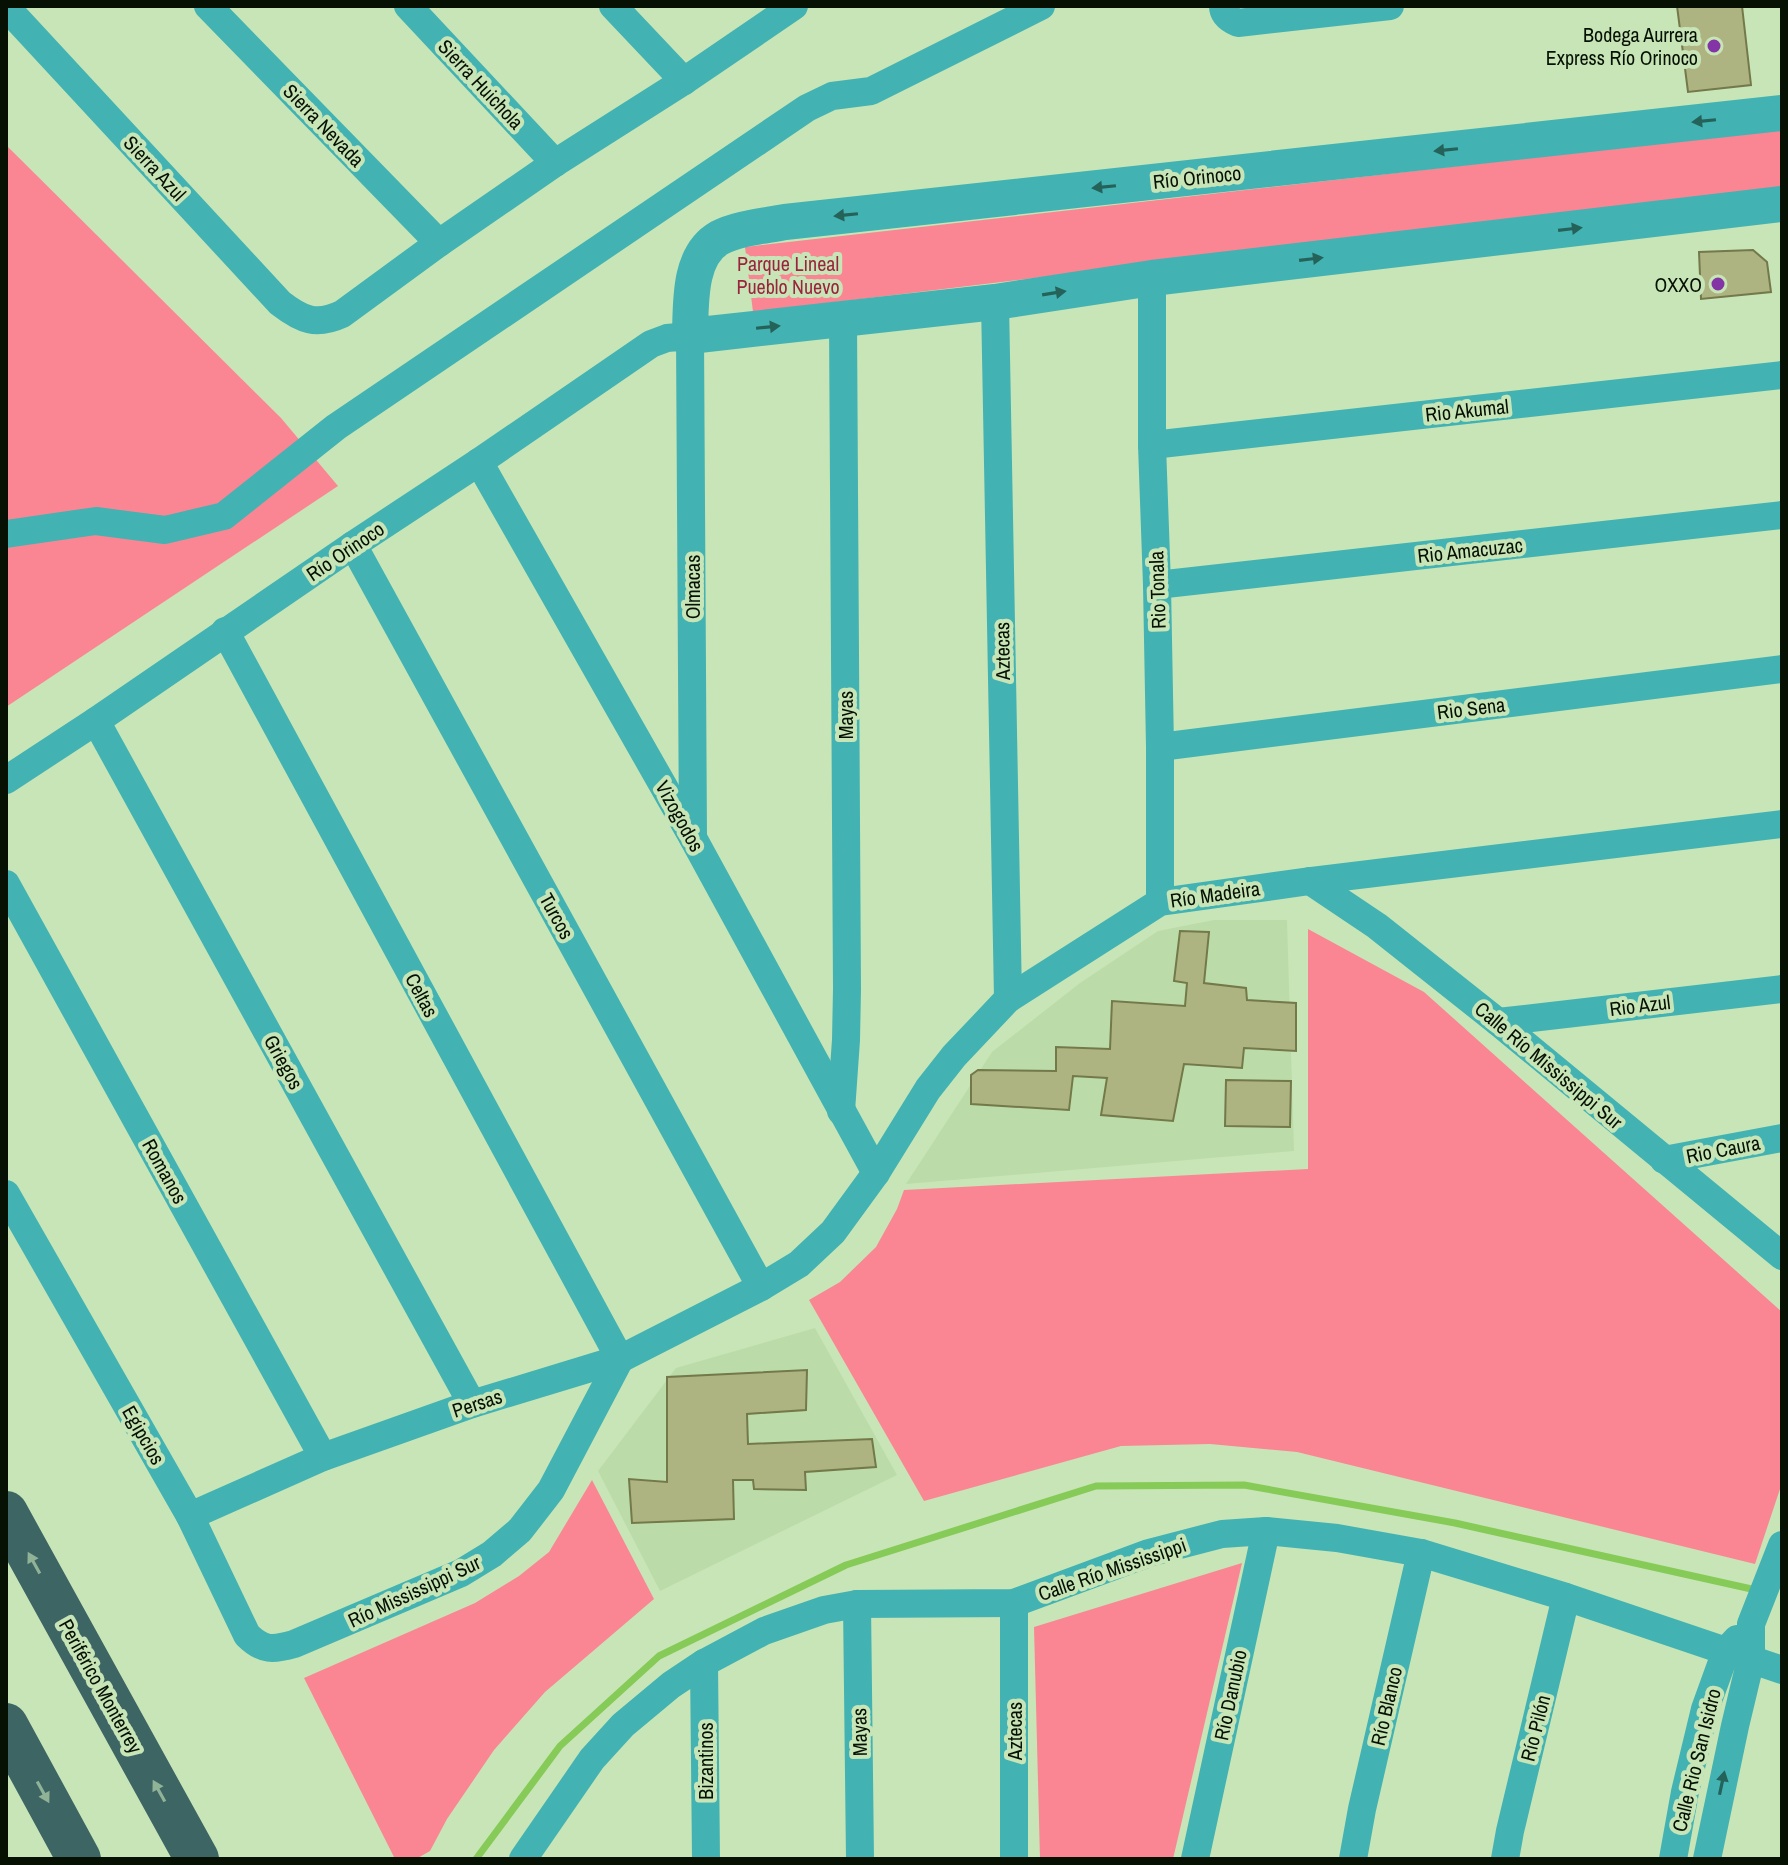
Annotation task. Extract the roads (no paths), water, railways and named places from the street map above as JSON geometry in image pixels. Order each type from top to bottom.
[{"type":"highway","name":"Periférico Monterrey","points":[[6,1513],[197,1859]]},
{"type":"highway","points":[[6,1725],[79,1859]]},
{"type":"street","name":"Sierra Nevada","points":[[208,6],[439,243]]},
{"type":"street","name":"Sierra Huichola","points":[[408,6],[555,163]]},
{"type":"street","points":[[613,6],[684,81]]},
{"type":"street","points":[[439,243],[794,6]]},
{"type":"street","points":[[6,534],[96,521],[165,530],[224,516],[336,427],[807,108],[832,96],[871,91],[1041,6]]},
{"type":"street","points":[[1223,6],[1230,19],[1238,23],[1390,6]]},
{"type":"street","name":"Sierra Azul","points":[[6,7],[280,303],[293,313],[310,321],[328,321],[439,243]]},
{"type":"street","name":"Río Orinoco","points":[[690,336],[691,299],[704,251],[719,238],[748,229],[785,222],[1782,113]]},
{"type":"street","name":"Río Orinoco","points":[[6,780],[651,344],[667,338],[995,302],[1152,278],[1782,204]]},
{"type":"street","name":"Rio Tonala","points":[[1152,278],[1160,902]]},
{"type":"street","name":"Aztecas","points":[[995,302],[1008,999]]},
{"type":"street","name":"Mayas","points":[[841,1111],[847,1002],[843,320]]},
{"type":"street","name":"Olmacas","points":[[690,336],[693,838]]},
{"type":"street","name":"Rio Akumal","points":[[1152,445],[1782,375]]},
{"type":"street","name":"Vizogodos","points":[[479,462],[693,838],[876,1173]]},
{"type":"street","name":"Rio Amacuzac","points":[[1157,585],[1782,515]]},
{"type":"street","name":"Turcos","points":[[353,545],[761,1287]]},
{"type":"street","name":"Celtas","points":[[225,631],[620,1359]]},
{"type":"street","name":"Rio Sena","points":[[1160,747],[1782,669]]},
{"type":"street","name":"Griegos","points":[[96,721],[472,1404]]},
{"type":"street","name":"Río Madeira","points":[[761,1287],[799,1264],[833,1232],[876,1173],[928,1089],[954,1056],[1008,999],[1160,902],[1782,824]]},
{"type":"street","name":"Calle Río Mississippi Sur","points":[[1310,881],[1377,926],[1498,1022],[1782,1256]]},
{"type":"street","name":"Romanos","points":[[6,884],[323,1457]]},
{"type":"street","name":"Rio Azul","points":[[1498,1022],[1782,989]]},
{"type":"street","name":"Rio Caura","points":[[1664,1160],[1782,1138]]},
{"type":"street","name":"Egipcios","points":[[6,1194],[190,1516],[247,1635],[266,1648],[278,1649],[294,1644]]},
{"type":"street","name":"Persas","points":[[190,1516],[323,1457],[472,1404],[620,1359],[761,1287]]},
{"type":"street","name":"Río Mississippi Sur","points":[[294,1644],[461,1573],[492,1554],[520,1530],[551,1490],[620,1359]]},
{"type":"street","name":"Calle Río Mississippi","points":[[523,1859],[592,1759],[623,1725],[671,1685],[704,1663],[764,1631],[824,1610],[857,1604],[1014,1603],[1149,1553],[1222,1534],[1266,1531],[1337,1538],[1421,1553],[1566,1597],[1782,1670]]},
{"type":"street","name":"Río Danubio","points":[[1195,1859],[1266,1531]]},
{"type":"street","name":"Calle Rio San Isidro","points":[[1673,1859],[1705,1709],[1739,1655],[1780,1551]]},
{"type":"street","name":"Río Blanco","points":[[1353,1859],[1421,1553]]},
{"type":"street","name":"Río Pilón","points":[[1505,1859],[1566,1597]]},
{"type":"street","name":"Aztecas","points":[[1014,1603],[1014,1859]]},
{"type":"street","name":"Mayas","points":[[857,1604],[860,1859]]},
{"type":"street","name":"Calle Rio San Isidro","points":[[1707,1859],[1735,1726],[1739,1655]]},
{"type":"street","name":"Bizantinos","points":[[704,1663],[706,1859]]},
{"type":"street","points":[[549,1820],[549,1859]]},
{"type":"waterway","points":[[476,1859],[560,1746],[659,1656],[846,1565],[1096,1486],[1244,1485],[1455,1523],[1756,1590]]},
{"type":"place","name":"Bodega Aurrera Express Río Orinoco","points":[[1714,46]]},
{"type":"place","name":"OXXO","points":[[1718,284]]},
{"type":"park label","name":"Parque Lineal Pueblo Nuevo","points":[[788,274]]}]
